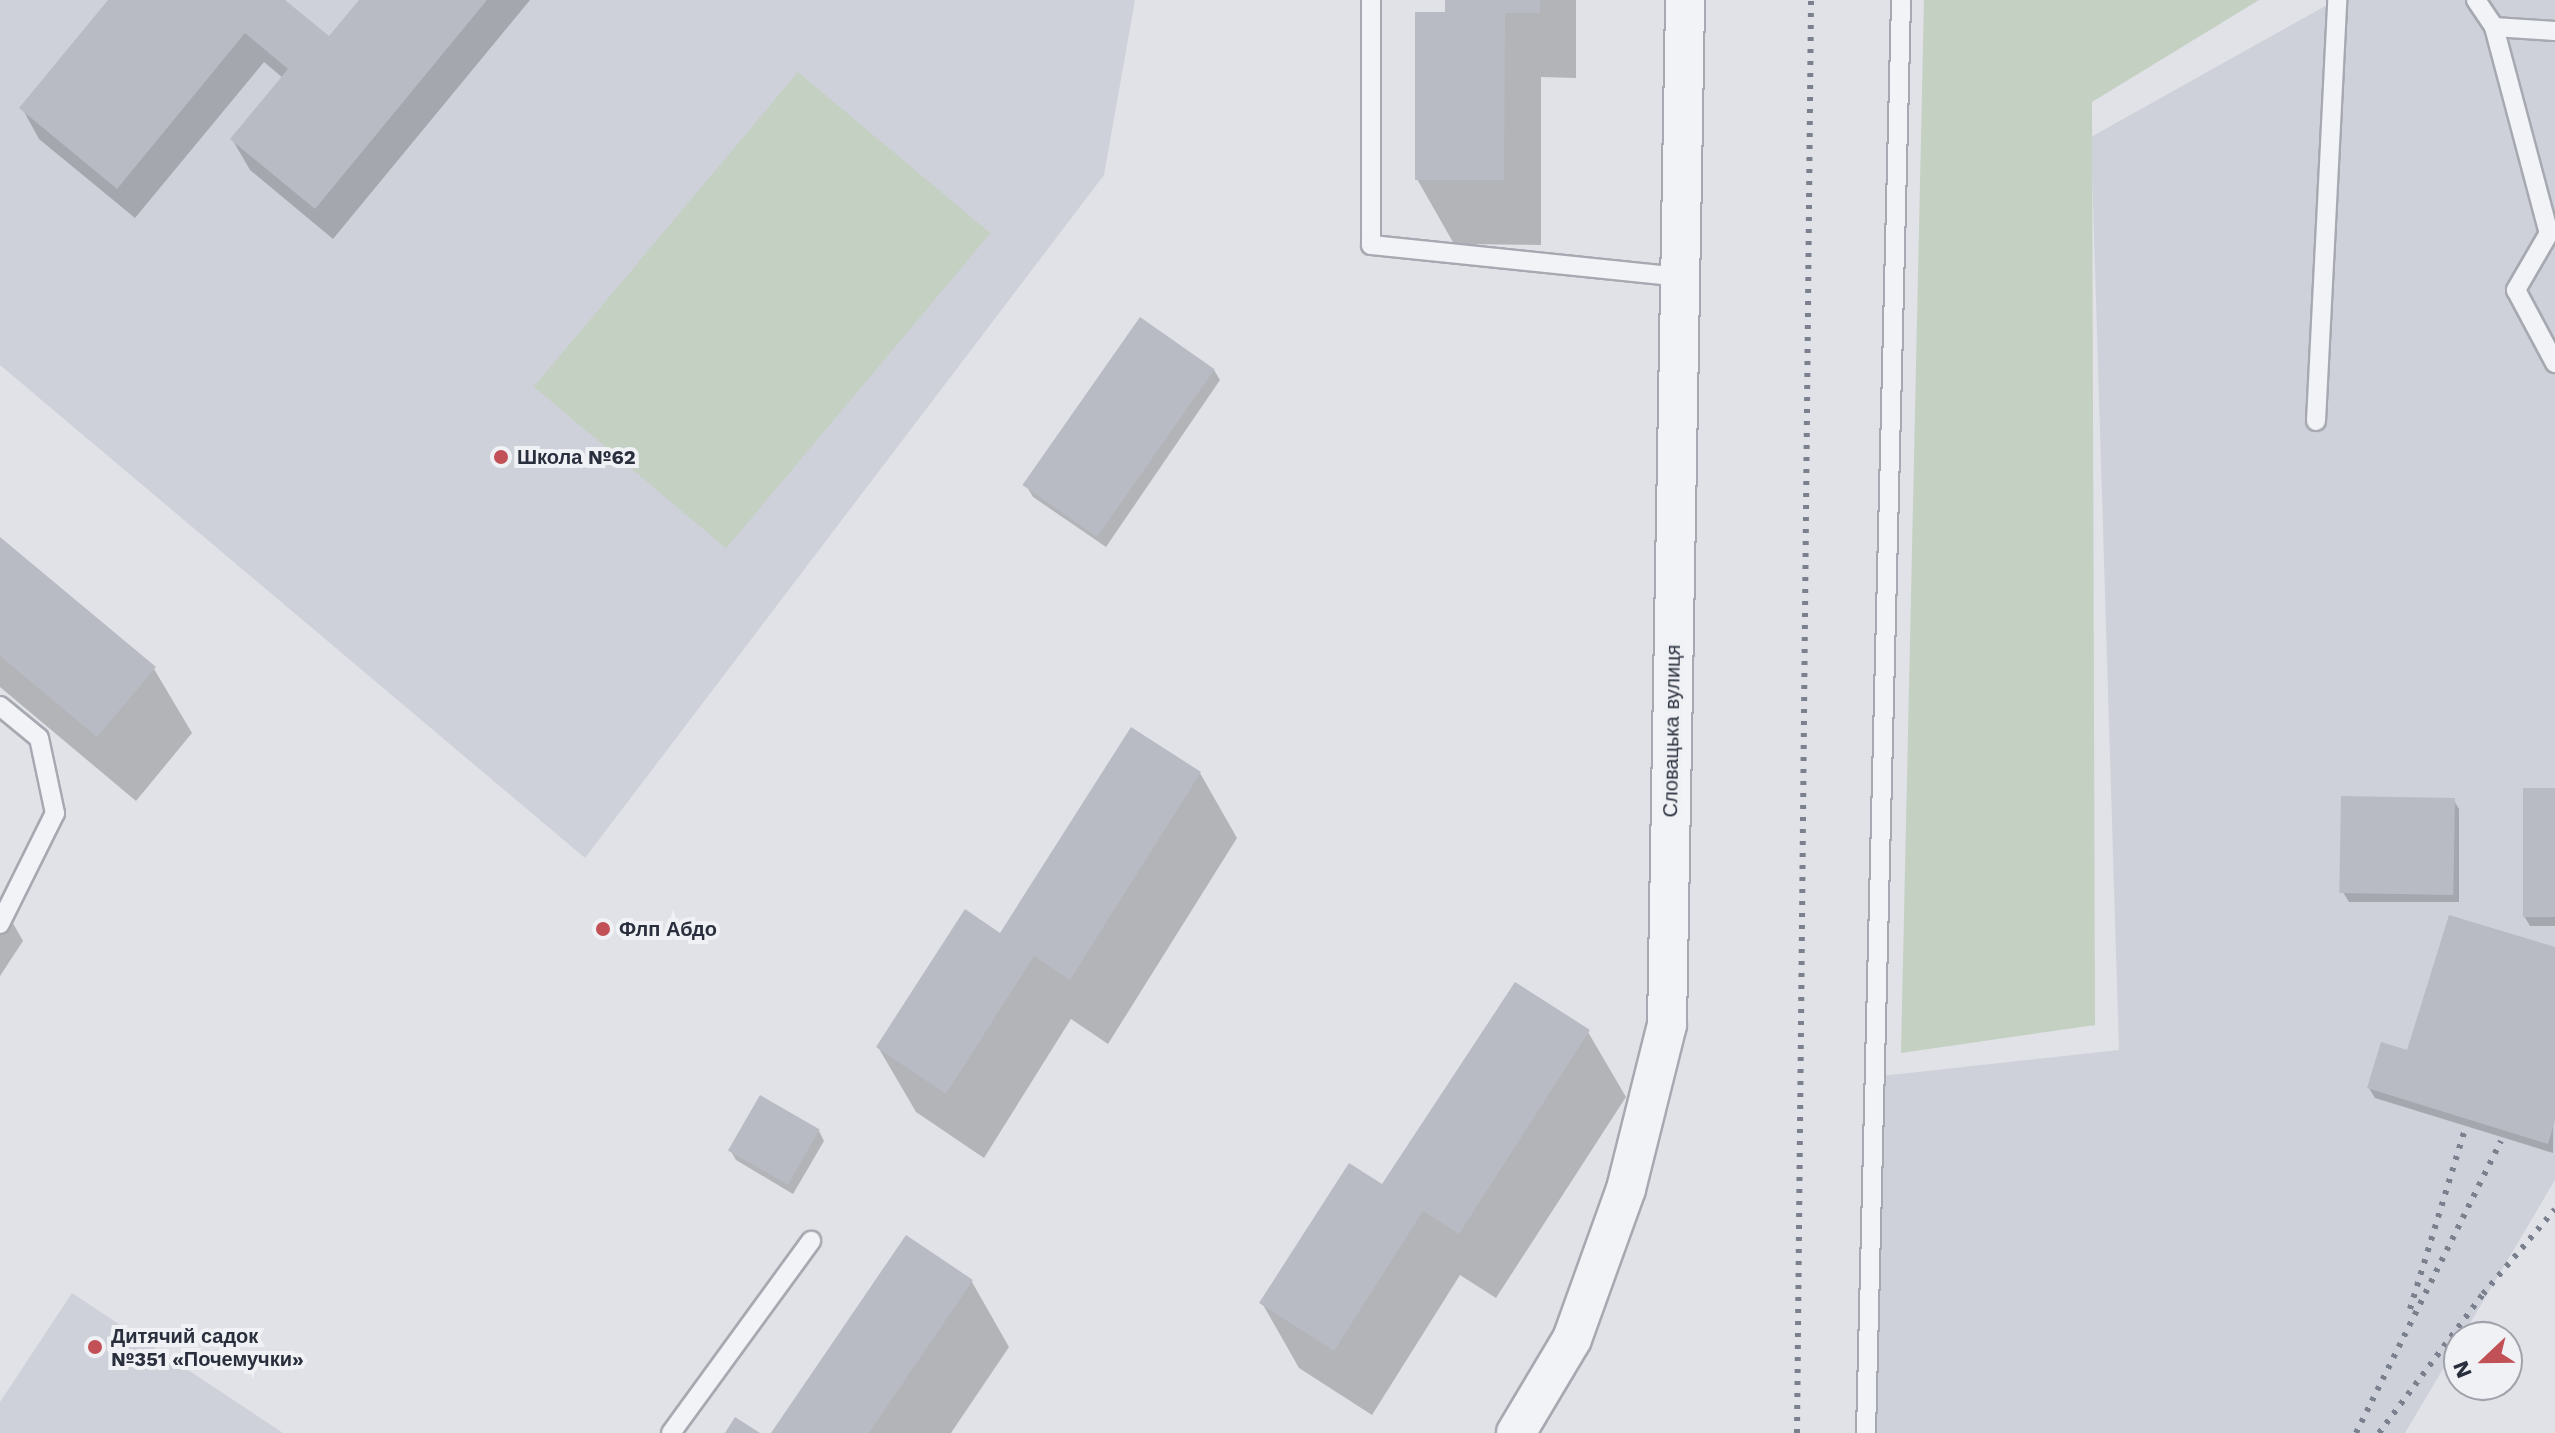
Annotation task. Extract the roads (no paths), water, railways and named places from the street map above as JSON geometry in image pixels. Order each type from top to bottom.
[{"type":"street","name":"Словацька вулиця","points":[[1516,1433],[1572,1339],[1626,1189],[1667,1025],[1685,0]]},
{"type":"lane","points":[[1371,0],[1371,245],[1680,277]]},
{"type":"lane","points":[[1866,1433],[1901,0]]},
{"type":"lane","points":[[2316,421],[2337,0]]},
{"type":"lane","points":[[2476,0],[2494,27],[2552,232],[2516,290],[2555,363]]},
{"type":"lane","points":[[2494,27],[2555,31]]},
{"type":"lane","points":[[0,706],[39,738],[55,813],[0,924]]},
{"type":"lane","points":[[671,1433],[811,1241]]},
{"type":"railway","points":[[1797,1433],[1811,0]]},
{"type":"railway","points":[[2410,1309],[2464,1132]]},
{"type":"railway","points":[[2356,1433],[2501,1141]]},
{"type":"railway","points":[[2379,1433],[2483,1294],[2555,1209]]},
{"type":"place","name":"Школа №62","points":[[501,457]]},
{"type":"place","name":"Флп Абдо","points":[[603,929]]},
{"type":"place","name":"Дитячий садок №351 «Почемучки»","points":[[95,1347]]}]
